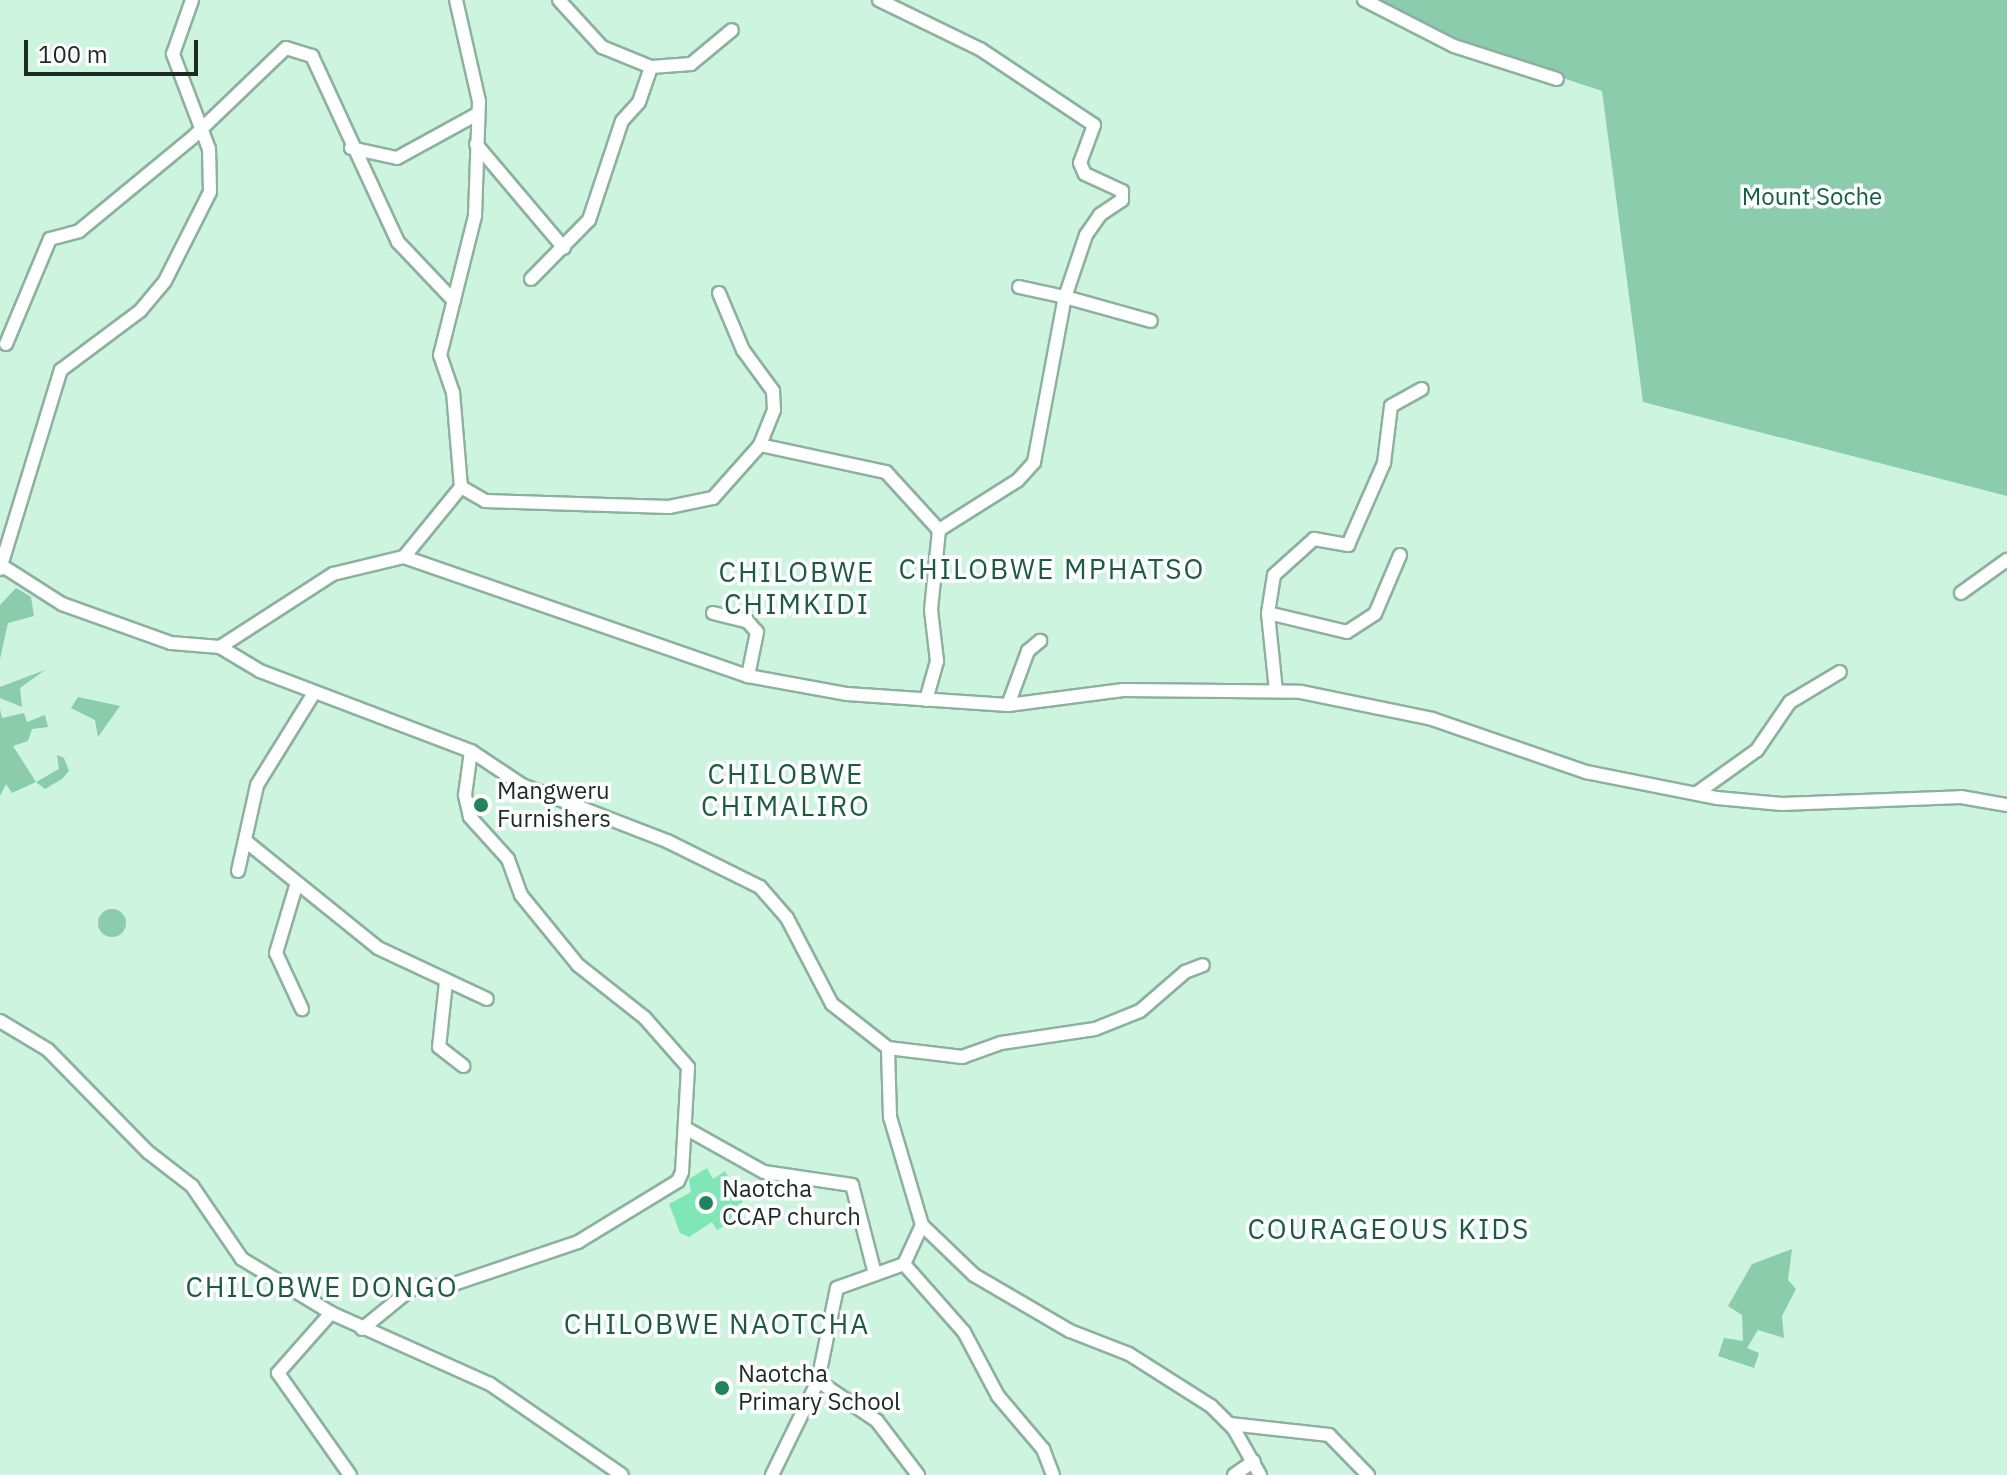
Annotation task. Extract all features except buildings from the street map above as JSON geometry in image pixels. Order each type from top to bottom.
[{"type":"street","points":[[192,0],[173,54],[201,124],[212,171],[200,218],[165,281],[128,324],[61,370],[2,539],[1,567],[62,604],[141,633],[220,647],[314,693],[471,751],[522,785],[667,841],[760,887],[787,918],[832,1004],[888,1048],[962,1057],[1001,1043],[1095,1029],[1140,1011],[1185,972],[1203,965]]},
{"type":"street","points":[[404,557],[461,487],[453,392],[440,362],[475,216],[478,82],[456,0]]},
{"type":"street","points":[[559,0],[602,47],[651,67],[691,64],[732,30]]},
{"type":"street","points":[[879,0],[980,49],[1094,125],[1080,163],[1085,174],[1122,191],[1122,200],[1100,215],[1086,235],[1065,297],[1034,462],[1018,480],[939,530]]},
{"type":"street","points":[[1364,0],[1454,46],[1557,79]]},
{"type":"street","points":[[6,344],[50,239],[79,231],[278,52],[294,47],[320,70],[351,148],[409,258],[454,301]]},
{"type":"street","points":[[531,279],[589,220],[622,121],[639,102],[651,67]]},
{"type":"street","points":[[351,148],[397,158],[477,114]]},
{"type":"street","points":[[476,143],[564,248]]},
{"type":"street","points":[[1019,287],[1151,321]]},
{"type":"street","points":[[461,487],[485,501],[669,507],[713,498],[760,445],[774,410],[773,391],[743,350],[719,293]]},
{"type":"street","points":[[1276,691],[1268,613],[1274,575],[1314,539],[1348,545],[1384,463],[1391,406],[1422,389]]},
{"type":"street","points":[[760,445],[886,472],[939,530],[931,610],[937,661],[926,700]]},
{"type":"street","points":[[1268,613],[1347,632],[1375,614],[1400,555]]},
{"type":"street","points":[[220,647],[333,574],[404,557],[748,676],[926,700],[1008,705],[1123,690],[1276,691],[1365,702],[1586,772],[1697,793],[1782,804],[1961,797],[2007,805]]},
{"type":"street","points":[[1961,593],[2007,560]]},
{"type":"street","points":[[713,613],[748,622],[757,632],[748,676]]},
{"type":"street","points":[[1008,705],[1028,651],[1040,641]]},
{"type":"street","points":[[1697,793],[1757,750],[1790,702],[1840,672]]},
{"type":"street","points":[[238,871],[248,843],[257,785],[314,693]]},
{"type":"street","points":[[362,1329],[405,1292],[528,1262],[578,1242],[678,1181],[687,1129],[688,1067],[645,1018],[578,965],[521,895],[508,859],[470,817],[465,795],[471,751]]},
{"type":"street","points":[[248,843],[296,886],[378,948],[487,999]]},
{"type":"street","points":[[296,886],[276,953],[302,1009]]},
{"type":"street","points":[[446,982],[439,1047],[463,1066]]},
{"type":"street","points":[[0,1021],[48,1050],[148,1152],[192,1186],[237,1255],[362,1329],[490,1384],[622,1475]]},
{"type":"street","points":[[888,1048],[890,1117],[922,1225],[974,1275],[1070,1331],[1134,1357],[1230,1424],[1260,1475]]},
{"type":"street","points":[[687,1129],[764,1172],[852,1185],[874,1270]]},
{"type":"street","points":[[904,1264],[922,1225]]},
{"type":"street","points":[[772,1475],[818,1381],[833,1295],[874,1270],[904,1264]]},
{"type":"street","points":[[904,1264],[964,1332],[998,1396],[1043,1449],[1053,1475]]},
{"type":"street","points":[[331,1313],[278,1373],[350,1475]]},
{"type":"street","points":[[818,1381],[877,1421],[918,1475]]},
{"type":"street","points":[[1230,1424],[1329,1435],[1368,1475]]},
{"type":"street","points":[[1234,1475],[1254,1461]]},
{"type":"green space","name":"Mount Soche","points":[[1373,0],[2007,0],[2007,496],[1643,402],[1602,91],[1451,41]]},
{"type":"green space","points":[[16,588],[31,597],[34,616],[8,623],[0,659],[0,605]]},
{"type":"green space","points":[[45,670],[20,688],[22,707],[0,698],[0,687]]},
{"type":"green space","points":[[78,697],[120,706],[98,737],[95,720],[71,708]]},
{"type":"green space","points":[[0,709],[2,718],[24,713],[27,722],[45,715],[48,727],[32,729],[28,741],[13,746],[36,782],[12,793],[6,784],[0,796]]},
{"type":"green space","points":[[57,755],[64,758],[69,771],[62,779],[45,789],[36,782],[59,769]]},
{"type":"green space","points":[[112,909],[122,913],[126,923],[122,933],[112,937],[102,933],[98,923],[102,913]]},
{"type":"green space","points":[[1792,1249],[1788,1280],[1796,1289],[1782,1316],[1784,1338],[1758,1330],[1747,1348],[1759,1353],[1754,1368],[1718,1356],[1724,1338],[1743,1341],[1742,1315],[1728,1306],[1752,1264]]},
{"type":"place","name":"Mangweru Furnishers","points":[[481,805]]},
{"type":"place","name":"Naotcha CCAP church","points":[[706,1203]]},
{"type":"place","name":"Naotcha Primary School","points":[[722,1388]]},
{"type":"district","name":"CHILOBWE MPHATSO","points":[[1052,569]]},
{"type":"district","name":"CHILOBWE CHIMKIDI","points":[[797,588]]},
{"type":"district","name":"CHILOBWE CHIMALIRO","points":[[786,790]]},
{"type":"district","name":"COURAGEOUS KIDS","points":[[1389,1229]]},
{"type":"district","name":"CHILOBWE DONGO","points":[[322,1287]]},
{"type":"district","name":"CHILOBWE NAOTCHA","points":[[717,1324]]}]
